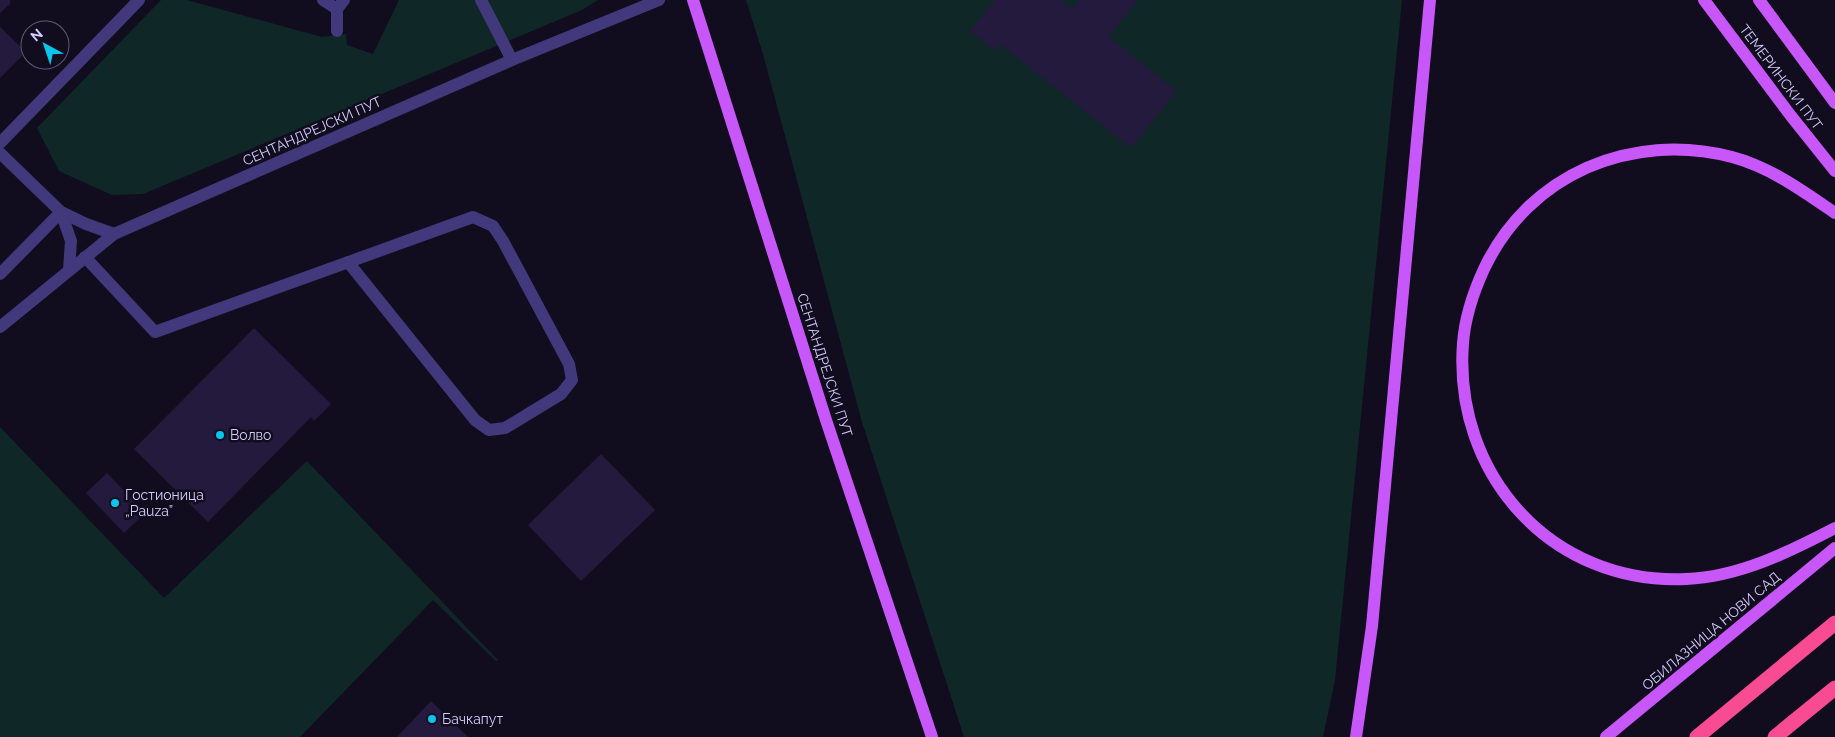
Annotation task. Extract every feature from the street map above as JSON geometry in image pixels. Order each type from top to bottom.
[{"type":"highway","points":[[1697,737],[1835,622]]},
{"type":"highway","points":[[1775,737],[1835,688]]},
{"type":"main road","name":"СЕНТАНДРЕЈСКИ ПУТ","points":[[693,0],[826,420],[932,737]]},
{"type":"main road","points":[[1356,737],[1373,616],[1430,0]]},
{"type":"main road","name":"ТЕМЕРИНСКИ ПУТ","points":[[1704,0],[1835,171]]},
{"type":"main road","name":"ТЕМЕРИНСКИ ПУТ","points":[[1759,0],[1835,104]]},
{"type":"main road","points":[[1835,214],[1780,177],[1734,157],[1670,149],[1647,150],[1606,159],[1573,174],[1541,195],[1506,232],[1488,260],[1472,298],[1463,341],[1462,361],[1466,404],[1472,430],[1492,477],[1526,520],[1542,534],[1576,556],[1614,571],[1638,576],[1686,579],[1714,576],[1774,558],[1835,528]]},
{"type":"main road","name":"ОБИЛАЗНИЦА НОВИ САД","points":[[1606,737],[1835,548]]},
{"type":"street","points":[[0,143],[139,0]]},
{"type":"street","points":[[323,0],[341,5],[337,31]]},
{"type":"street","points":[[480,0],[512,60]]},
{"type":"street","name":"СЕНТАНДРЕЈСКИ ПУТ","points":[[0,327],[114,234],[512,60],[658,0]]},
{"type":"street","points":[[0,153],[61,212],[114,234]]},
{"type":"street","points":[[61,212],[71,241],[69,270]]},
{"type":"street","points":[[0,274],[61,212]]},
{"type":"street","points":[[85,257],[155,332],[348,262],[473,217],[493,226],[503,241],[569,364],[572,380],[562,394],[505,428],[489,430],[475,420],[348,262]]},
{"type":"green space","points":[[161,0],[187,0],[322,37],[346,34],[347,45],[373,54],[399,0],[598,0],[582,10],[143,194],[112,195],[59,171],[37,128]]},
{"type":"green space","points":[[746,0],[1402,0],[1335,680],[1323,737],[964,737],[862,422],[763,54]]},
{"type":"green space","points":[[0,427],[164,598],[307,461],[498,660],[496,661],[433,600],[300,737],[0,737]]},
{"type":"building","points":[[0,0],[10,0],[10,4],[0,13]]},
{"type":"building","points":[[995,0],[1060,0],[1072,9],[1079,0],[1138,0],[1109,37],[1177,91],[1131,148],[1000,44],[995,51],[970,31]]},
{"type":"building","points":[[0,27],[20,46],[20,58],[0,78]]},
{"type":"building","name":"Волво","points":[[254,328],[331,404],[314,421],[311,417],[208,522],[134,449]]},
{"type":"building","points":[[601,454],[655,510],[581,581],[528,525]]},
{"type":"building","name":"Гостионица „Pauza”","points":[[107,473],[145,513],[124,533],[86,493]]},
{"type":"building","name":"Бачкапут","points":[[431,701],[468,737],[397,737]]},
{"type":"place","name":"Волво","points":[[220,435]]},
{"type":"place","name":"Гостионица „Pauza”","points":[[115,503]]},
{"type":"place","name":"Бачкапут","points":[[432,719]]}]
